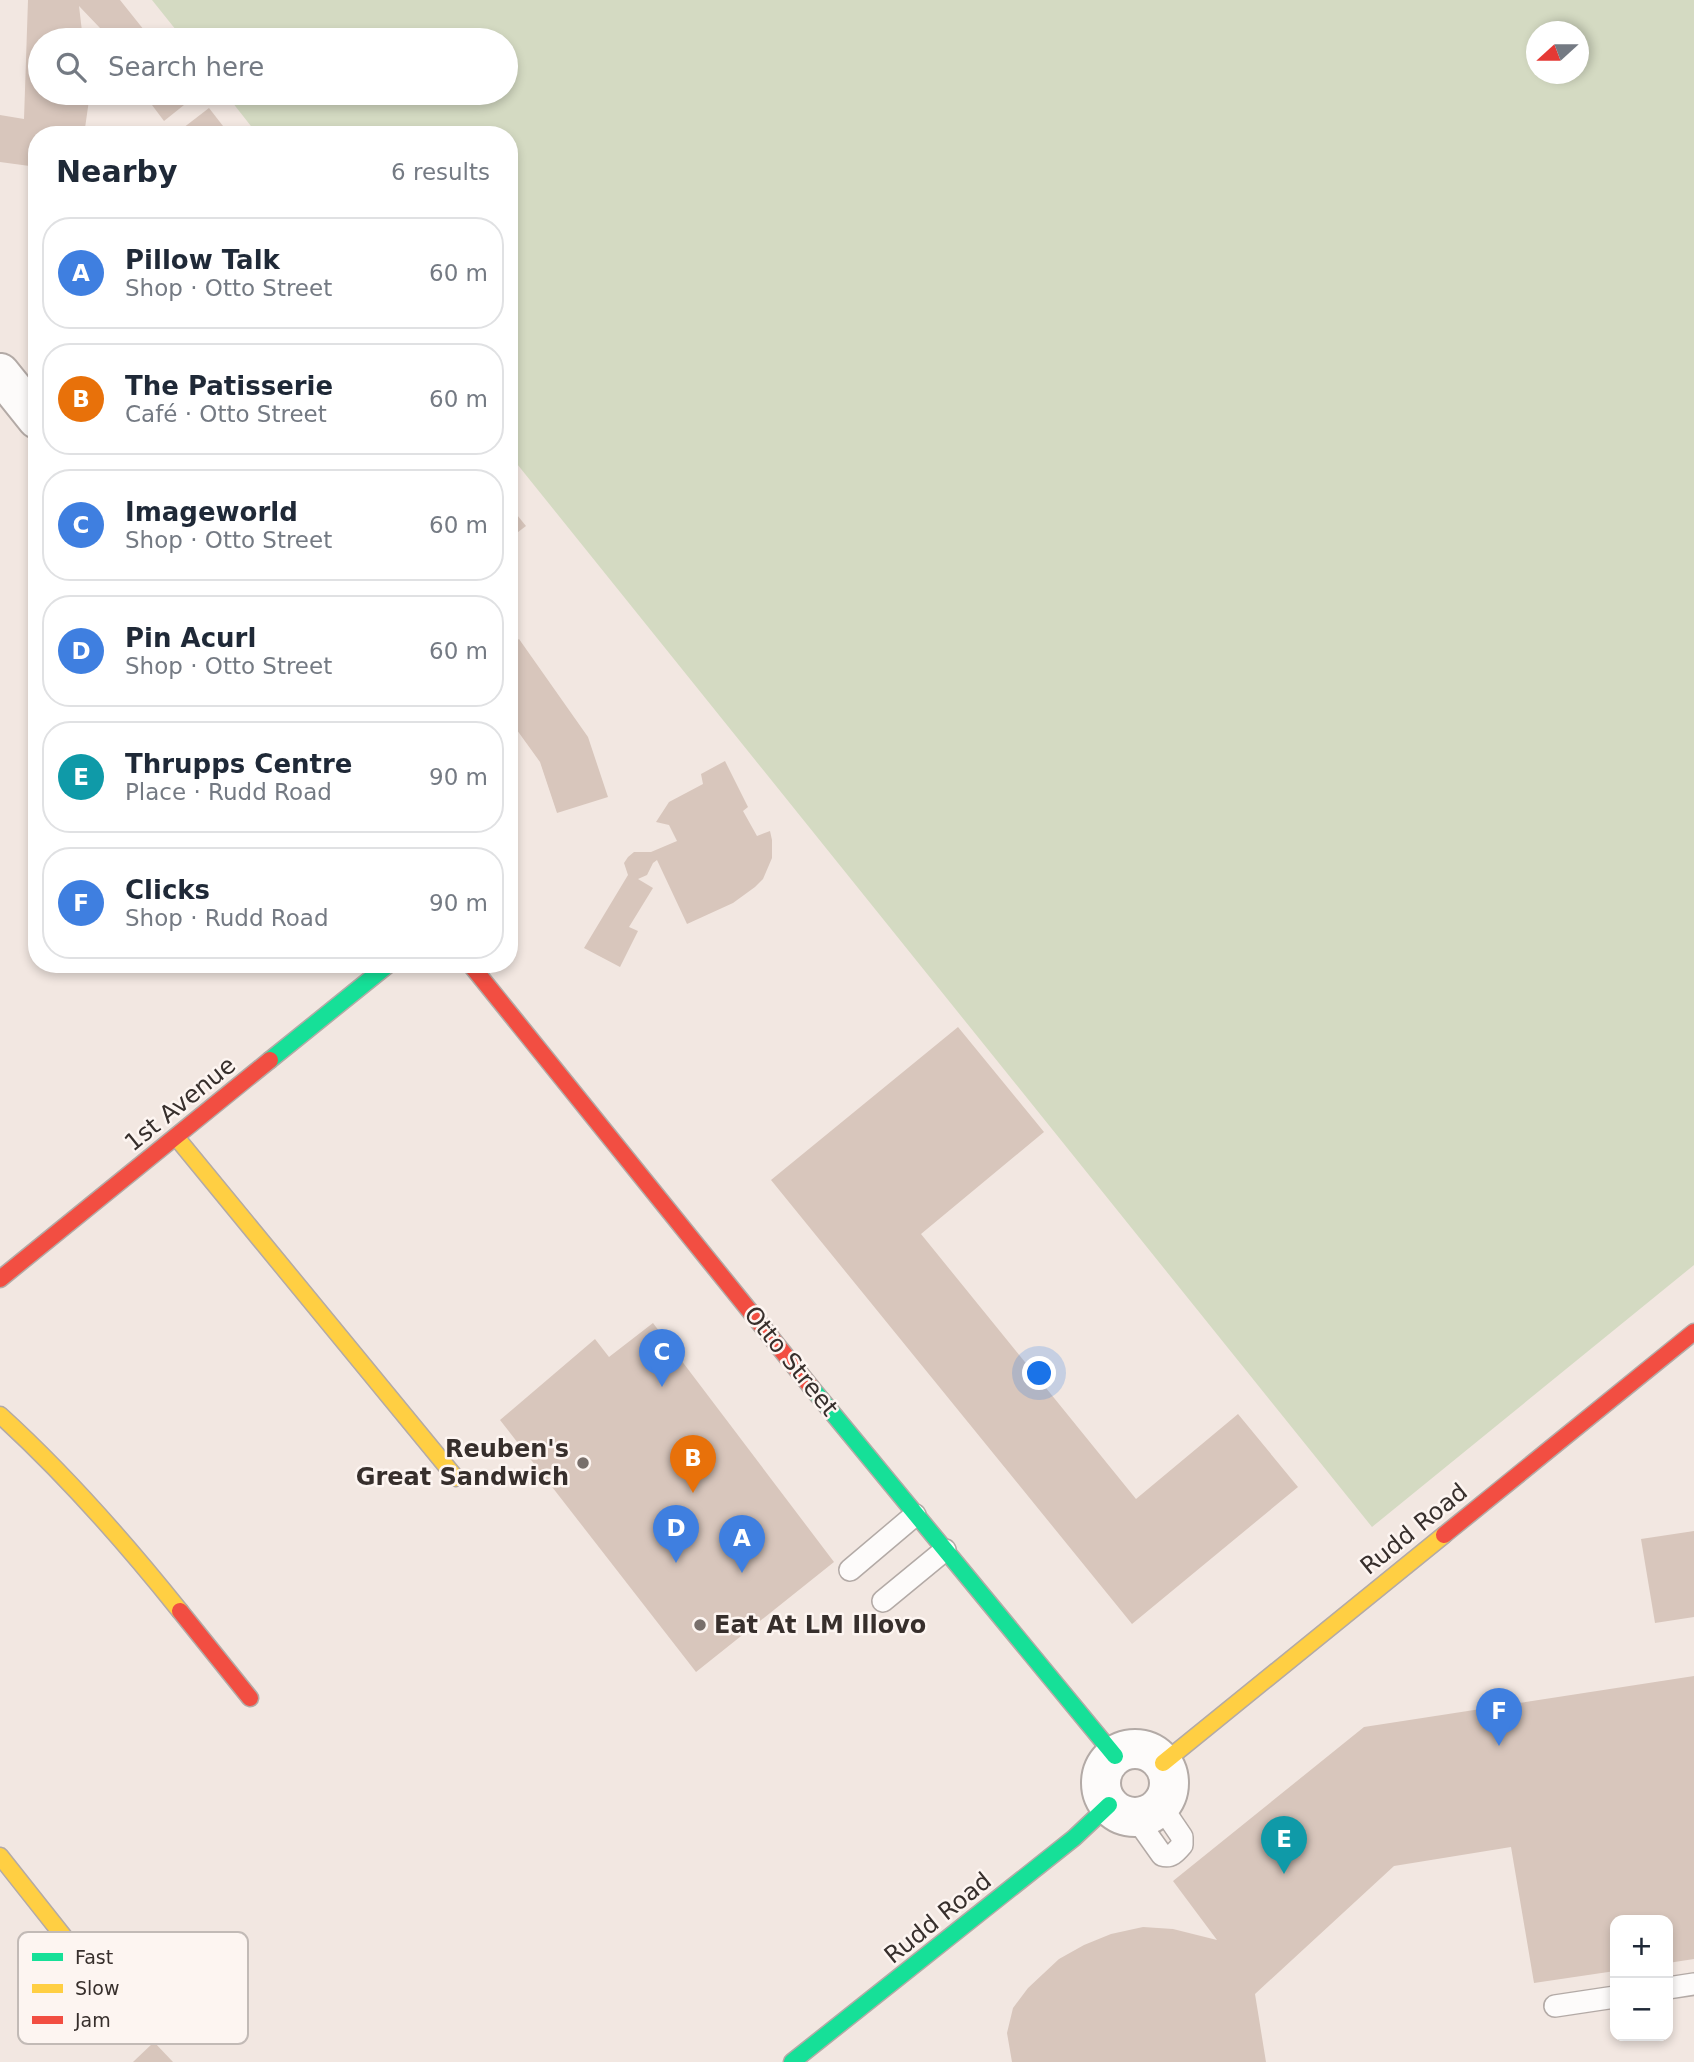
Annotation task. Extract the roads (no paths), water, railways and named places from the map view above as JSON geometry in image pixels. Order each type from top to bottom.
[{"type":"street","points":[[0,373],[28,408]]},
{"type":"street","name":"1st Avenue","points":[[0,1279],[378,973]]},
{"type":"street","name":"Otto Street","points":[[477,973],[915,1515],[1115,1756]]},
{"type":"street","points":[[176,1137],[456,1478]]},
{"type":"street","name":"Rudd Road","points":[[1163,1763],[1694,1332]]},
{"type":"street","points":[[0,1415],[34,1444],[92,1505],[250,1698]]},
{"type":"street","points":[[1140,1749],[1153,1754],[1163,1763],[1170,1785],[1167,1796],[1135,1810],[1104,1796],[1101,1785],[1107,1764],[1115,1756],[1127,1750],[1140,1749]]},
{"type":"street","name":"Rudd Road","points":[[792,2062],[1064,1846],[1135,1810]]},
{"type":"street","points":[[0,1856],[60,1932]]},
{"type":"lane","points":[[850,1570],[915,1515]]},
{"type":"lane","points":[[883,1601],[945,1550]]},
{"type":"lane","points":[[1673,1987],[1694,1984]]},
{"type":"lane","points":[[1555,2006],[1610,1998]]},
{"type":"place","name":"Imageworld","points":[[662,1387]]},
{"type":"place","name":"Reuben's Great Sandwich","points":[[583,1463]]},
{"type":"place","name":"The Patisserie","points":[[693,1493]]},
{"type":"place","name":"Pin Acurl","points":[[676,1563]]},
{"type":"place","name":"Pillow Talk","points":[[742,1573]]},
{"type":"place","name":"Eat At LM Illovo","points":[[700,1625]]},
{"type":"place","name":"Clicks","points":[[1499,1746]]},
{"type":"place","name":"Thrupps Centre","points":[[1284,1874]]}]
